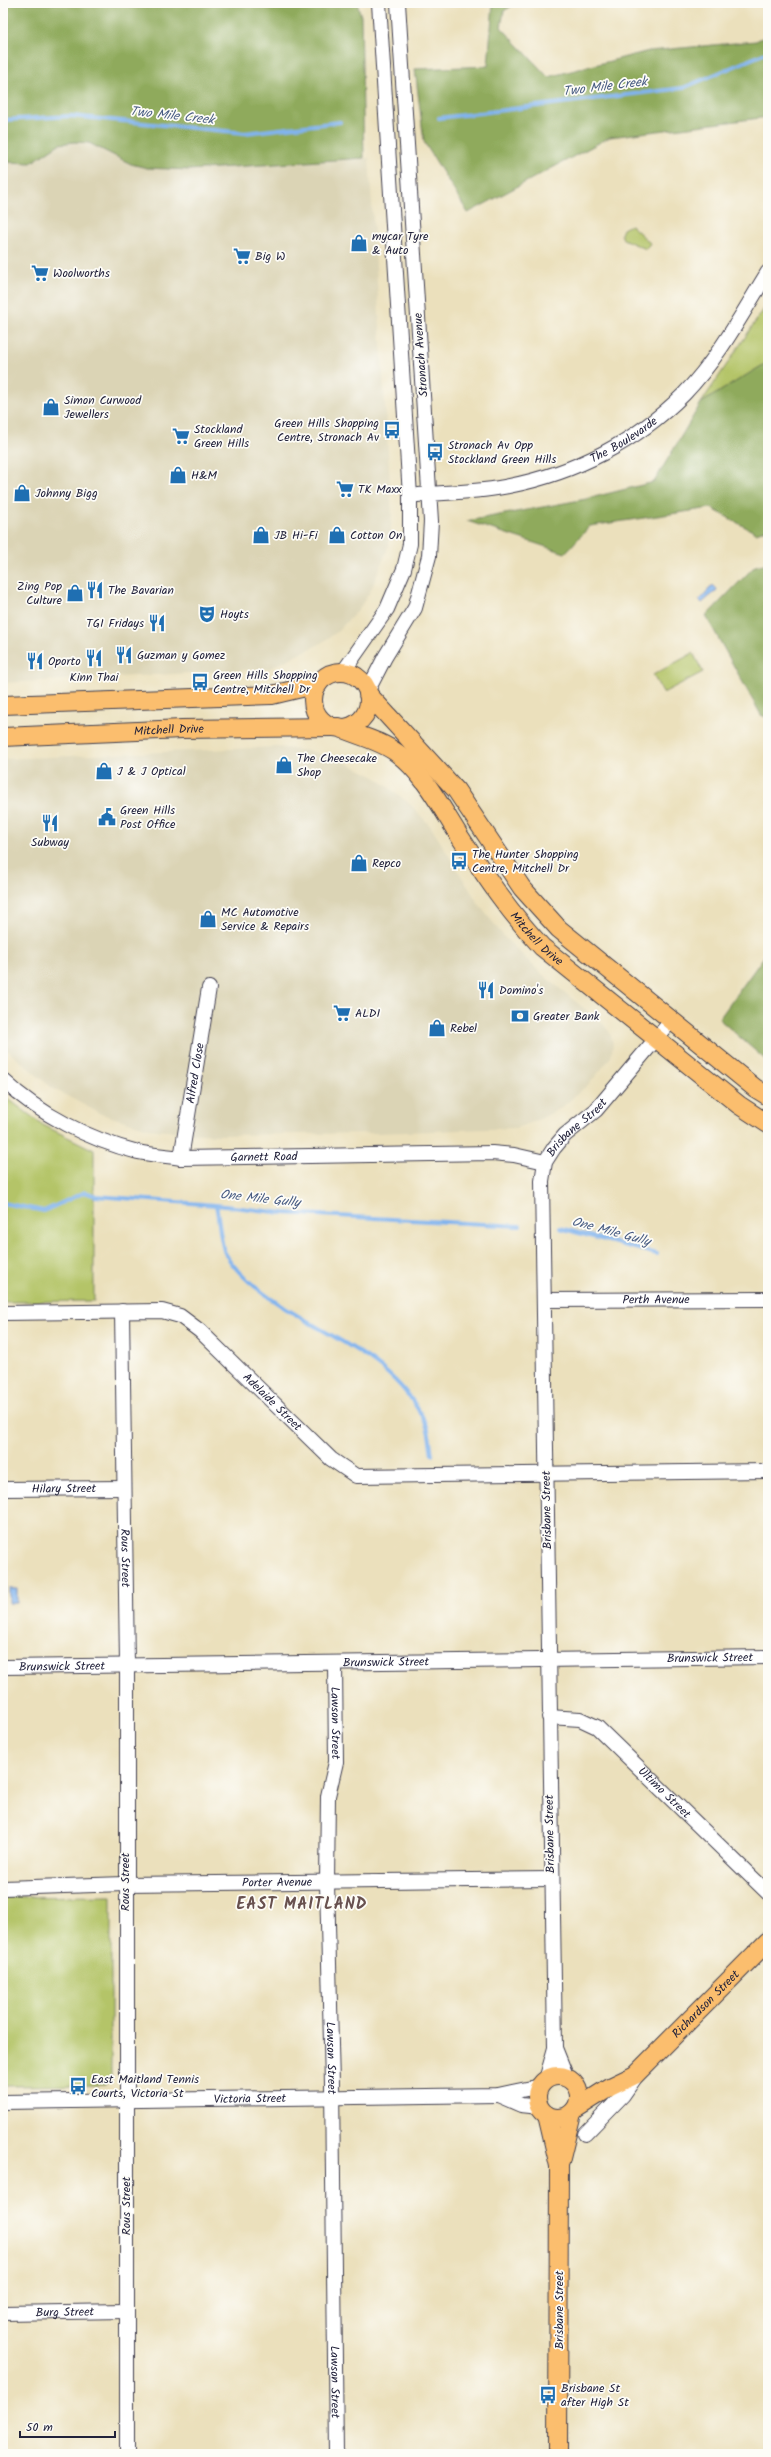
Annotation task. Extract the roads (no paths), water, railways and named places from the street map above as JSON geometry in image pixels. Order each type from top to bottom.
[{"type":"main road","points":[[3,705],[272,695],[318,684],[331,674],[344,672],[358,678],[368,693],[368,704],[362,718],[353,724],[336,727],[320,718],[315,709],[314,693],[318,684]]},
{"type":"main road","name":"Mitchell Drive","points":[[368,693],[456,790],[522,888],[537,906],[584,951],[755,1088],[768,1096]]},
{"type":"main road","name":"Mitchell Drive","points":[[3,737],[182,729],[336,727],[382,744],[405,760],[437,801],[515,918],[542,947],[572,973],[739,1106],[768,1124]]},
{"type":"main road","name":"Richardson Street","points":[[574,2110],[610,2087],[628,2080],[643,2067],[768,1941]]},
{"type":"main road","points":[[560,2076],[570,2081],[579,2095],[574,2110],[560,2118],[544,2111],[537,2096],[543,2083],[560,2076]]},
{"type":"main road","name":"Richardson Street","points":[[570,2081],[610,2087]]},
{"type":"main road","name":"Brisbane Street","points":[[558,2454],[559,2166],[574,2110]]},
{"type":"main road","name":"Brisbane Street","points":[[544,2111],[559,2166]]},
{"type":"street","name":"Stronach Avenue","points":[[344,672],[375,629],[402,576],[410,544],[410,496],[379,3]]},
{"type":"street","name":"Stronach Avenue","points":[[368,693],[385,657],[408,621],[422,585],[429,556],[431,494],[398,3]]},
{"type":"street","name":"The Boulevarde","points":[[410,496],[516,484],[569,470],[610,450],[628,439],[650,424],[684,393],[731,332],[768,272]]},
{"type":"street","name":"Alfred Close","points":[[181,1158],[209,988]]},
{"type":"street","name":"Brisbane Street","points":[[543,2083],[555,2048],[551,1879],[547,1474],[542,1181],[545,1162],[565,1135],[601,1104],[671,1021]]},
{"type":"street","name":"Garnett Road","points":[[3,1080],[17,1094],[49,1115],[96,1138],[138,1152],[181,1158],[492,1154],[514,1155],[545,1162]]},
{"type":"street","name":"Perth Avenue","points":[[544,1300],[768,1299]]},
{"type":"street","name":"Rous Street","points":[[122,1311],[126,1665],[125,1884],[127,2454]]},
{"type":"street","name":"Adelaide Street","points":[[3,1313],[162,1311],[180,1316],[200,1331],[331,1460],[356,1476],[547,1474]]},
{"type":"street","points":[[547,1474],[768,1471]]},
{"type":"street","name":"Hilary Street","points":[[3,1489],[124,1488]]},
{"type":"street","name":"Brunswick Street","points":[[3,1667],[768,1657]]},
{"type":"street","name":"Lawson Street","points":[[335,1663],[336,1762],[328,1796],[327,1883],[332,2098],[336,2454]]},
{"type":"street","name":"Ultimo Street","points":[[549,1717],[580,1720],[597,1727],[768,1893]]},
{"type":"street","name":"Porter Avenue","points":[[3,1888],[125,1884],[327,1883],[551,1879]]},
{"type":"street","name":"Brisbane Street","points":[[555,2048],[570,2081]]},
{"type":"street","name":"Richardson Street","points":[[585,2134],[623,2096],[643,2067]]},
{"type":"street","name":"Victoria Street","points":[[3,2102],[498,2095],[543,2083]]},
{"type":"street","name":"Victoria Street","points":[[498,2095],[521,2106],[544,2111]]},
{"type":"street","name":"Burg Street","points":[[3,2313],[126,2311]]},
{"type":"water","points":[[713,585],[717,589],[716,591],[702,603],[699,600]]},
{"type":"water","points":[[9,1589],[17,1589],[17,1603],[9,1603]]},
{"type":"waterway","name":"Two Mile Creek","points":[[439,118],[683,88],[768,52]]},
{"type":"waterway","name":"Two Mile Creek","points":[[3,120],[71,116],[245,133],[340,122]]},
{"type":"waterway","name":"One Mile Gully","points":[[3,1203],[44,1211],[85,1192],[96,1196],[216,1205],[283,1213],[520,1226]]},
{"type":"waterway","points":[[216,1205],[223,1248],[229,1260],[239,1272],[270,1298],[291,1312],[357,1350],[396,1381],[412,1401],[426,1424],[432,1454]]},
{"type":"waterway","name":"One Mile Gully","points":[[560,1228],[657,1254]]},
{"type":"place","name":"mycar Tyre & Auto","points":[[359,243]]},
{"type":"place","name":"Big W","points":[[242,256]]},
{"type":"place","name":"Woolworths","points":[[40,273]]},
{"type":"place","name":"Simon Curwood Jewellers","points":[[51,407]]},
{"type":"place","name":"Green Hills Shopping Centre, Stronach Av","points":[[392,430]]},
{"type":"place","name":"Stockland Green Hills","points":[[181,436]]},
{"type":"place","name":"Stronach Av Opp Stockland Green Hills","points":[[435,452]]},
{"type":"place","name":"H&M","points":[[178,475]]},
{"type":"place","name":"TK Maxx","points":[[345,489]]},
{"type":"place","name":"Johnny Bigg","points":[[22,493]]},
{"type":"place","name":"JB Hi-Fi","points":[[261,535]]},
{"type":"place","name":"Cotton On","points":[[337,535]]},
{"type":"place","name":"The Bavarian","points":[[95,590]]},
{"type":"place","name":"Zing Pop Culture","points":[[75,593]]},
{"type":"place","name":"Hoyts","points":[[207,614]]},
{"type":"place","name":"TGI Fridays","points":[[157,623]]},
{"type":"place","name":"Guzman y Gomez","points":[[124,655]]},
{"type":"place","name":"Kinn Thai","points":[[94,658]]},
{"type":"place","name":"Oporto","points":[[35,661]]},
{"type":"place","name":"Green Hills Shopping Centre, Mitchell Dr","points":[[200,682]]},
{"type":"place","name":"The Cheesecake Shop","points":[[284,765]]},
{"type":"place","name":"J & J Optical","points":[[104,771]]},
{"type":"place","name":"Green Hills Post Office","points":[[107,817]]},
{"type":"place","name":"Subway","points":[[50,823]]},
{"type":"place","name":"The Hunter Shopping Centre, Mitchell Dr","points":[[459,861]]},
{"type":"place","name":"Repco","points":[[359,863]]},
{"type":"place","name":"MC Automotive Service & Repairs","points":[[208,919]]},
{"type":"place","name":"Domino's","points":[[486,990]]},
{"type":"place","name":"ALDI","points":[[342,1013]]},
{"type":"place","name":"Greater Bank","points":[[520,1016]]},
{"type":"place","name":"Rebel","points":[[437,1028]]},
{"type":"place","name":"East Maitland Tennis Courts, Victoria St","points":[[78,2086]]},
{"type":"place","name":"Brisbane St after High St","points":[[548,2395]]},
{"type":"district","name":"EAST MAITLAND","points":[[302,1904]]}]
